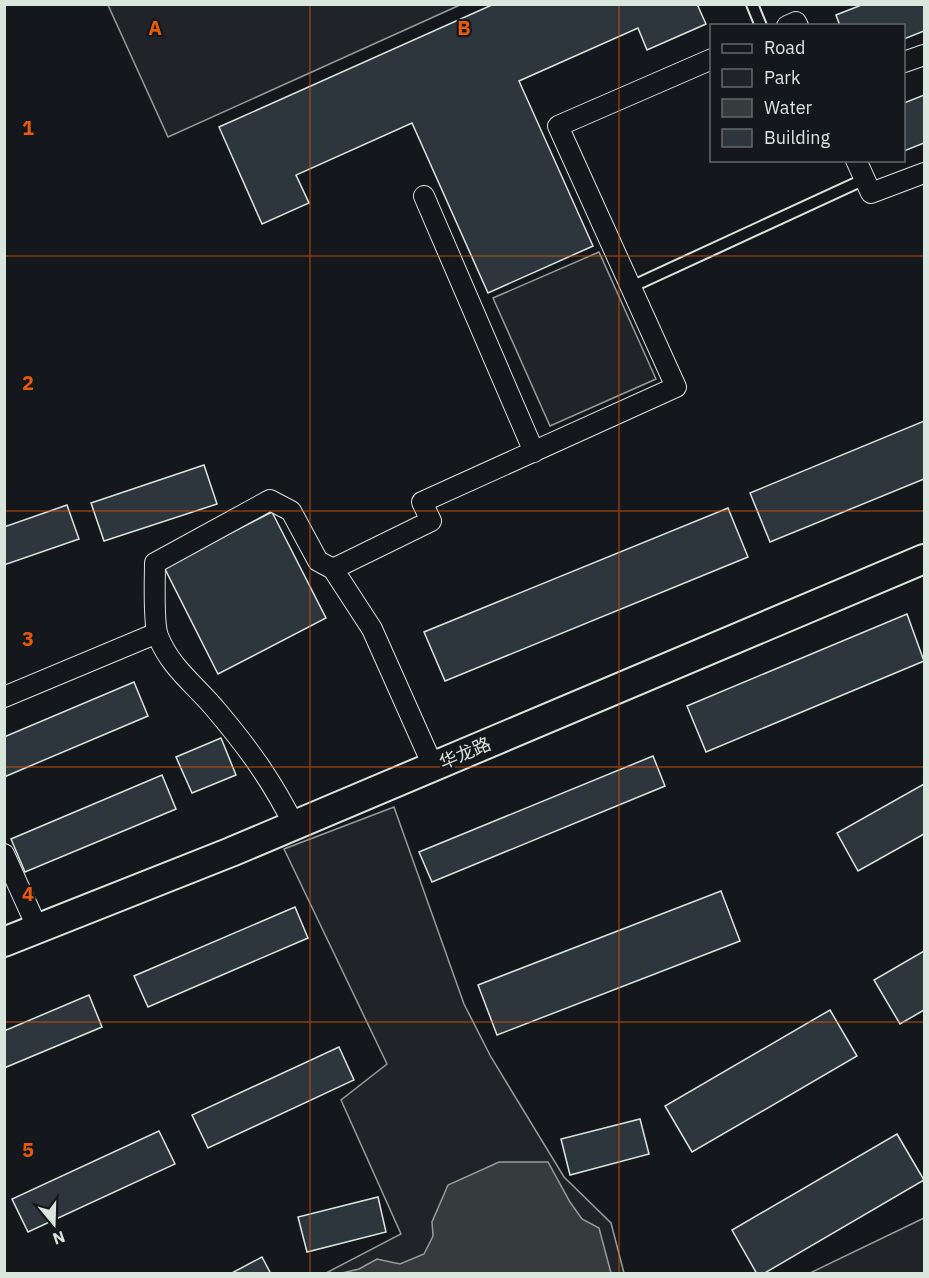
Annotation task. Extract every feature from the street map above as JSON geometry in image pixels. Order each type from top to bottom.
[{"type":"main road","name":"华龙路","points":[[4,942],[231,852],[924,559]]},
{"type":"street","points":[[905,62],[924,55]]},
{"type":"street","points":[[333,569],[431,521],[422,502],[676,387],[558,126],[710,59]]},
{"type":"street","points":[[857,162],[871,193],[924,173]]},
{"type":"street","points":[[424,196],[534,452]]},
{"type":"street","points":[[294,825],[279,795],[250,750],[208,699],[179,672],[157,633],[155,562],[270,500],[291,512],[318,561],[333,569],[372,629],[432,766]]},
{"type":"street","points":[[4,697],[157,633]]},
{"type":"street","points":[[4,854],[37,927]]},
{"type":"lane","points":[[752,4],[760,24]]},
{"type":"lane","points":[[631,287],[865,179]]},
{"type":"green space","points":[[108,5],[460,5],[168,137]]},
{"type":"green space","points":[[599,252],[656,379],[550,426],[493,298]]},
{"type":"green space","points":[[394,807],[464,1004],[491,1057],[564,1177],[611,1223],[624,1273],[326,1273],[401,1234],[341,1100],[387,1064],[284,849]]},
{"type":"green space","points":[[924,1218],[924,1273],[810,1273]]},
{"type":"water","points":[[499,1162],[548,1162],[582,1219],[599,1228],[611,1273],[342,1273],[359,1269],[377,1259],[400,1264],[424,1254],[433,1236],[432,1222],[448,1185]]},
{"type":"building","points":[[494,4],[697,4],[706,24],[647,50],[638,28],[519,81],[593,246],[488,293],[412,123],[296,175],[309,203],[262,224],[219,127]]},
{"type":"building","points":[[864,4],[924,4],[924,31],[905,39],[905,24],[839,24],[836,15]]},
{"type":"building","points":[[924,95],[924,143],[905,151],[905,103]]},
{"type":"building","points":[[924,421],[924,479],[770,542],[750,493]]},
{"type":"building","points":[[204,465],[217,504],[104,541],[91,503]]},
{"type":"building","points":[[67,505],[79,539],[4,565],[4,527]]},
{"type":"building","points":[[728,508],[748,557],[445,681],[424,632]]},
{"type":"building","points":[[272,512],[326,618],[218,674],[164,567]]},
{"type":"building","points":[[907,614],[924,661],[706,752],[687,706]]},
{"type":"building","points":[[134,682],[148,716],[4,777],[4,737]]},
{"type":"building","points":[[221,738],[236,775],[192,793],[176,757]]},
{"type":"building","points":[[653,756],[665,786],[432,882],[419,852]]},
{"type":"building","points":[[162,775],[176,809],[25,872],[11,839]]},
{"type":"building","points":[[924,784],[924,834],[858,871],[837,833]]},
{"type":"building","points":[[721,891],[740,941],[497,1035],[478,985]]},
{"type":"building","points":[[295,907],[308,938],[148,1007],[134,976]]},
{"type":"building","points":[[924,951],[924,1010],[900,1024],[874,980]]},
{"type":"building","points":[[89,995],[102,1027],[4,1068],[4,1031]]},
{"type":"building","points":[[830,1010],[857,1056],[692,1152],[665,1106]]},
{"type":"building","points":[[339,1047],[354,1080],[208,1148],[192,1115]]},
{"type":"building","points":[[640,1119],[649,1154],[570,1175],[561,1139]]},
{"type":"building","points":[[159,1131],[175,1164],[28,1232],[12,1199]]},
{"type":"building","points":[[897,1134],[924,1180],[763,1274],[757,1274],[732,1230]]},
{"type":"building","points":[[378,1197],[386,1232],[307,1252],[298,1217]]},
{"type":"building","points":[[262,1257],[271,1274],[230,1274]]}]
